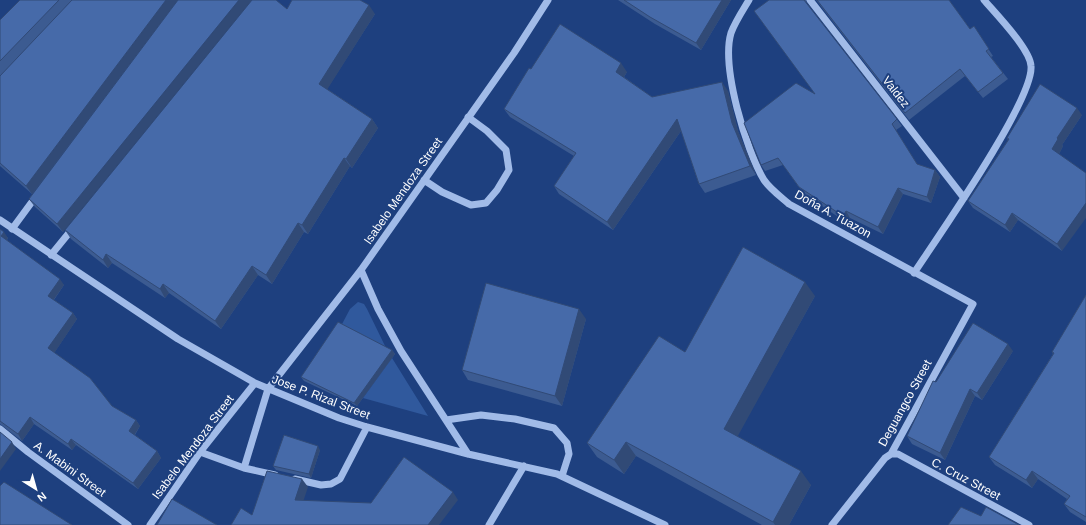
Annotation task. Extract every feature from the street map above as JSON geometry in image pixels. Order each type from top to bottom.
[{"type":"street","name":"Isabelo Mendoza Street","points":[[268,389],[361,270],[514,53],[548,0]]},
{"type":"street","name":"Doña A. Tuazon","points":[[749,0],[731,33],[729,62],[740,116],[752,153],[765,182],[789,204],[973,304]]},
{"type":"street","name":"Valdez","points":[[810,0],[964,198]]},
{"type":"street","points":[[914,273],[964,198],[1017,109],[1028,84],[1032,66],[1027,52],[984,0]]},
{"type":"street","points":[[424,180],[442,192],[471,205],[486,203],[498,190],[509,170],[506,150],[487,130],[468,117]]},
{"type":"street","points":[[12,229],[41,191]]},
{"type":"street","name":"Jose P. Rizal Street","points":[[0,220],[178,339],[268,389],[339,418],[367,427],[468,454],[562,476],[665,525]]},
{"type":"street","points":[[52,254],[77,224]]},
{"type":"street","points":[[361,270],[378,309],[401,351],[468,454]]},
{"type":"street","name":"Deguangco Street","points":[[832,525],[885,458],[891,454],[973,304]]},
{"type":"street","name":"Isabelo Mendoza Street","points":[[150,525],[200,452],[255,383]]},
{"type":"street","points":[[244,468],[268,389]]},
{"type":"street","points":[[446,420],[481,415],[515,419],[554,428],[567,443],[569,454],[562,476]]},
{"type":"street","points":[[290,478],[321,485],[331,484],[340,479],[367,427]]},
{"type":"street","name":"A. Mabini Street","points":[[0,429],[28,452],[128,525]]},
{"type":"street","points":[[200,452],[244,468],[283,477]]},
{"type":"street","name":"C. Cruz Street","points":[[891,454],[898,454],[1029,525]]},
{"type":"street","points":[[489,525],[524,466]]},
{"type":"shaded area","points":[[358,302],[364,304],[387,350],[341,326],[350,309]]},
{"type":"shaded area","points":[[392,358],[428,416],[363,398]]},
{"type":"building","points":[[20,0],[59,0],[0,61],[0,20]]},
{"type":"building","points":[[72,0],[166,0],[26,186],[0,163],[0,76]]},
{"type":"building","points":[[178,0],[239,0],[57,224],[29,199]]},
{"type":"building","points":[[252,0],[276,0],[287,9],[292,0],[360,0],[369,5],[319,84],[372,119],[346,159],[344,158],[302,225],[298,223],[266,275],[252,266],[215,321],[163,284],[160,289],[106,254],[103,260],[65,230]]},
{"type":"building","points":[[624,0],[722,0],[696,43],[650,17]]},
{"type":"building","points":[[769,0],[804,0],[897,119],[892,124],[917,164],[935,170],[927,197],[898,188],[878,227],[846,211],[843,216],[799,187],[778,158],[761,165],[744,123],[796,83],[815,94],[754,11]]},
{"type":"building","points":[[817,0],[949,0],[970,29],[974,26],[989,49],[986,51],[1003,73],[978,92],[960,69],[905,113]]},
{"type":"building","points":[[560,24],[621,63],[616,72],[652,97],[722,82],[732,123],[750,166],[699,184],[677,119],[607,222],[554,186],[576,153],[504,109],[529,68],[531,69]]},
{"type":"building","points":[[1040,84],[1077,108],[1057,138],[1058,139],[1052,149],[1086,173],[1086,203],[1057,244],[1012,213],[1005,225],[968,201],[1009,139],[1007,138]]},
{"type":"building","points":[[0,229],[4,232],[1,236],[60,279],[48,296],[73,313],[48,348],[90,378],[112,406],[136,420],[129,431],[157,451],[133,483],[71,439],[68,444],[30,417],[18,434],[0,421]]},
{"type":"building","points":[[743,247],[805,282],[724,429],[801,471],[773,522],[626,442],[614,460],[587,443],[659,336],[685,352]]},
{"type":"building","points":[[486,283],[579,309],[555,396],[462,370]]},
{"type":"building","points":[[1086,295],[1086,517],[1064,504],[1070,496],[1032,471],[1026,480],[989,457],[1054,353],[1052,352]]},
{"type":"building","points":[[338,322],[392,350],[354,403],[301,377]]},
{"type":"building","points":[[973,323],[1008,344],[977,393],[970,389],[940,453],[907,436],[933,381],[936,382]]},
{"type":"building","points":[[0,432],[12,442],[0,459]]},
{"type":"building","points":[[284,435],[318,446],[309,474],[273,466]]},
{"type":"building","points":[[404,457],[453,492],[428,525],[231,525],[241,508],[252,515],[267,471],[302,479],[295,500],[371,503]]},
{"type":"building","points":[[4,482],[72,525],[0,525],[0,486]]},
{"type":"building","points":[[172,499],[217,525],[157,525]]},
{"type":"building","points":[[961,507],[981,516],[986,507],[1019,525],[948,525]]}]
